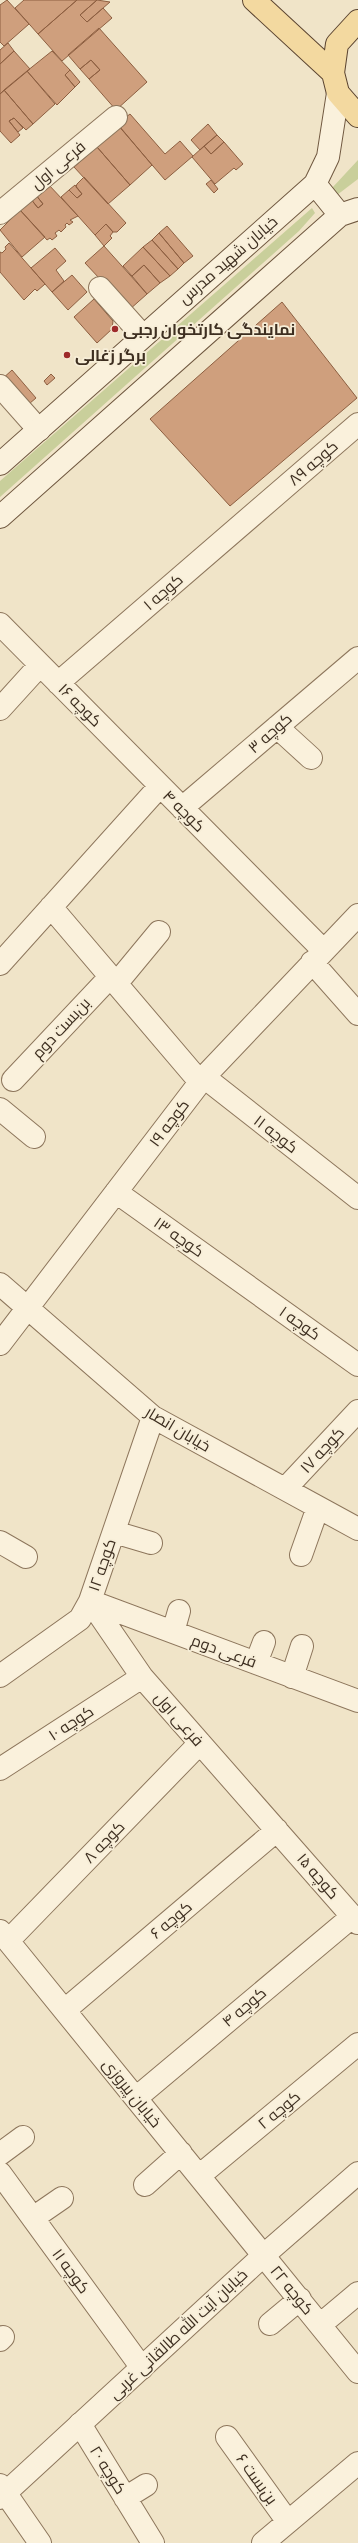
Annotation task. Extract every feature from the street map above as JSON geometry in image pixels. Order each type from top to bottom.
[{"type":"main road","points":[[254,0],[336,83],[358,116]]},
{"type":"main road","points":[[267,0],[274,0]]},
{"type":"main road","points":[[336,83],[337,44],[358,21]]},
{"type":"street","name":"خیابان شهید مدرس","points":[[0,464],[315,184],[328,157],[336,83]]},
{"type":"street","name":"فرعی اول","points":[[0,213],[116,117]]},
{"type":"street","points":[[0,517],[349,212],[315,184]]},
{"type":"street","points":[[100,288],[143,336]]},
{"type":"street","points":[[0,386],[39,430]]},
{"type":"street","name":"کوچه ۸۹","points":[[268,502],[358,424]]},
{"type":"street","name":"کوچه ۱","points":[[58,683],[268,502]]},
{"type":"street","name":"کوچه ۱۶","points":[[0,624],[160,786]]},
{"type":"street","name":"کوچه ۳","points":[[182,808],[358,658]]},
{"type":"street","points":[[0,709],[40,665]]},
{"type":"street","points":[[277,727],[311,758]]},
{"type":"street","name":"کوچه ۴","points":[[0,964],[160,786],[182,808],[317,956],[358,1014]]},
{"type":"street","points":[[51,908],[202,1080]]},
{"type":"street","name":"کوچه ۱۹","points":[[0,1344],[202,1080],[317,956],[358,915]]},
{"type":"street","name":"بن‌بست دوم","points":[[13,1080],[159,932]]},
{"type":"street","name":"کوچه ۱۱","points":[[202,1080],[355,1191]]},
{"type":"street","points":[[0,1109],[34,1137]]},
{"type":"street","name":"کوچه ۱۳","points":[[116,1192],[241,1282]]},
{"type":"street","name":"کوچه ۱","points":[[241,1282],[358,1365]]},
{"type":"street","name":"خیابان انصار","points":[[0,1284],[153,1417],[358,1529]]},
{"type":"street","name":"کوچه ۱۷","points":[[285,1489],[358,1411]]},
{"type":"street","name":"کوچه ۱۲","points":[[0,1676],[80,1618],[90,1601],[153,1417]]},
{"type":"street","points":[[301,1556],[318,1507]]},
{"type":"street","points":[[114,1532],[151,1543]]},
{"type":"street","points":[[0,1542],[26,1558]]},
{"type":"street","name":"فرعی اول","points":[[90,1601],[142,1677],[277,1830]]},
{"type":"street","name":"فرعی دوم","points":[[90,1601],[358,1701]]},
{"type":"street","points":[[173,1632],[179,1611]]},
{"type":"street","points":[[256,1663],[264,1642]]},
{"type":"street","points":[[292,1677],[302,1646]]},
{"type":"street","name":"کوچه ۱۰","points":[[0,1769],[142,1677]]},
{"type":"street","name":"کوچه ۸","points":[[4,1936],[200,1743]]},
{"type":"street","name":"کوچه ۱۵","points":[[277,1830],[356,1920]]},
{"type":"street","name":"کوچه ۶","points":[[64,2010],[277,1830]]},
{"type":"street","name":"کوچه ۴","points":[[136,2098],[356,1920]]},
{"type":"street","name":"خیابان پیروزی","points":[[4,1936],[264,2255]]},
{"type":"street","name":"کوچه ۲","points":[[199,2176],[358,2044]]},
{"type":"street","points":[[0,2154],[23,2137]]},
{"type":"street","points":[[145,2185],[181,2153]]},
{"type":"street","name":"کوچه ۱۱","points":[[0,2173],[142,2368]]},
{"type":"street","name":"خیابان آیت الله طالقانی غربی","points":[[2,2492],[142,2368],[264,2255],[358,2173]]},
{"type":"street","points":[[33,2218],[62,2198]]},
{"type":"street","name":"کوچه ۲۲","points":[[264,2255],[320,2325]]},
{"type":"street","points":[[358,2293],[320,2325],[358,2372]]},
{"type":"street","points":[[270,2324],[300,2300]]},
{"type":"street","name":"کوچه ۲۰","points":[[80,2424],[153,2543]]},
{"type":"street","name":"بن‌بست ۶","points":[[226,2437],[288,2522]]},
{"type":"street","points":[[263,2543],[358,2463]]},
{"type":"street","points":[[125,2498],[146,2485]]},
{"type":"street","points":[[2,2492],[40,2543]]},
{"type":"green space","points":[[358,160],[358,179],[337,195],[332,188]]},
{"type":"green space","points":[[312,208],[315,213],[299,231],[0,497],[0,481]]},
{"type":"building","points":[[7,0],[29,24],[4,46],[0,42],[0,5]]},
{"type":"building","points":[[24,0],[77,0],[38,34],[15,8]]},
{"type":"building","points":[[77,0],[97,0],[80,15],[87,22],[103,8],[112,18],[62,61],[38,34]]},
{"type":"building","points":[[97,0],[110,2],[87,22],[80,15]]},
{"type":"building","points":[[99,28],[147,82],[116,110],[89,79],[100,70],[91,60],[80,69],[68,55]]},
{"type":"building","points":[[8,43],[14,51],[0,64],[0,50]]},
{"type":"building","points":[[14,51],[30,69],[0,94],[0,64]]},
{"type":"building","points":[[52,51],[70,70],[65,75],[75,87],[57,105],[27,71]]},
{"type":"building","points":[[91,60],[100,70],[89,79],[80,69]]},
{"type":"building","points":[[70,70],[80,82],[75,87],[65,75]]},
{"type":"building","points":[[27,71],[55,104],[33,124],[4,90]]},
{"type":"building","points":[[4,90],[33,124],[26,130],[14,118],[9,121],[20,135],[11,143],[0,131],[0,94]]},
{"type":"building","points":[[130,114],[165,154],[180,141],[193,156],[165,180],[117,124]]},
{"type":"building","points":[[14,118],[23,128],[18,132],[9,121]]},
{"type":"building","points":[[208,124],[217,135],[200,150],[191,140]]},
{"type":"building","points":[[120,127],[152,165],[130,185],[97,147]]},
{"type":"building","points":[[217,135],[224,142],[211,154],[204,146]]},
{"type":"building","points":[[224,142],[243,164],[236,170],[234,168],[215,184],[192,157],[204,146],[211,154]]},
{"type":"building","points":[[97,147],[130,185],[108,204],[74,167]]},
{"type":"building","points":[[84,177],[126,223],[117,232],[113,232],[106,224],[95,235],[61,197],[69,190],[77,198],[82,194],[76,187]]},
{"type":"building","points":[[211,180],[218,189],[214,193],[206,184]]},
{"type":"building","points":[[48,184],[78,216],[70,220],[73,222],[69,225],[67,223],[65,225],[66,227],[61,232],[59,230],[55,233],[57,236],[52,240],[50,238],[47,240],[20,210],[30,198],[38,208],[43,204],[36,195]]},
{"type":"building","points":[[75,185],[82,194],[77,198],[69,190]]},
{"type":"building","points":[[35,194],[43,204],[38,208],[30,198]]},
{"type":"building","points":[[20,210],[45,237],[22,257],[0,230]]},
{"type":"building","points":[[106,224],[113,232],[110,236],[112,238],[104,246],[95,235]]},
{"type":"building","points":[[167,226],[193,256],[184,263],[159,233]]},
{"type":"building","points":[[159,233],[184,263],[178,269],[152,240]]},
{"type":"building","points":[[152,240],[178,269],[170,276],[143,247]]},
{"type":"building","points":[[9,243],[45,284],[37,291],[35,289],[24,300],[0,272],[0,252],[2,253],[6,249],[5,247]]},
{"type":"building","points":[[104,246],[147,294],[129,310],[85,263]]},
{"type":"building","points":[[143,247],[170,276],[160,283],[144,265],[132,276],[123,266]]},
{"type":"building","points":[[55,248],[66,261],[56,270],[64,281],[52,292],[31,268]]},
{"type":"building","points":[[144,265],[160,283],[147,294],[132,276]]},
{"type":"building","points":[[72,275],[87,292],[68,310],[52,292]]},
{"type":"building","points":[[94,299],[113,321],[112,329],[97,343],[74,317]]},
{"type":"building","points":[[282,302],[357,398],[230,506],[150,419]]},
{"type":"building","points":[[12,370],[36,398],[23,409],[0,381]]},
{"type":"building","points":[[51,374],[55,378],[47,385],[44,381]]},
{"type":"place","name":"نمایندگی کارتخوان رجبی","points":[[115,329]]},
{"type":"place","name":"برگر زغالی","points":[[67,355]]}]
